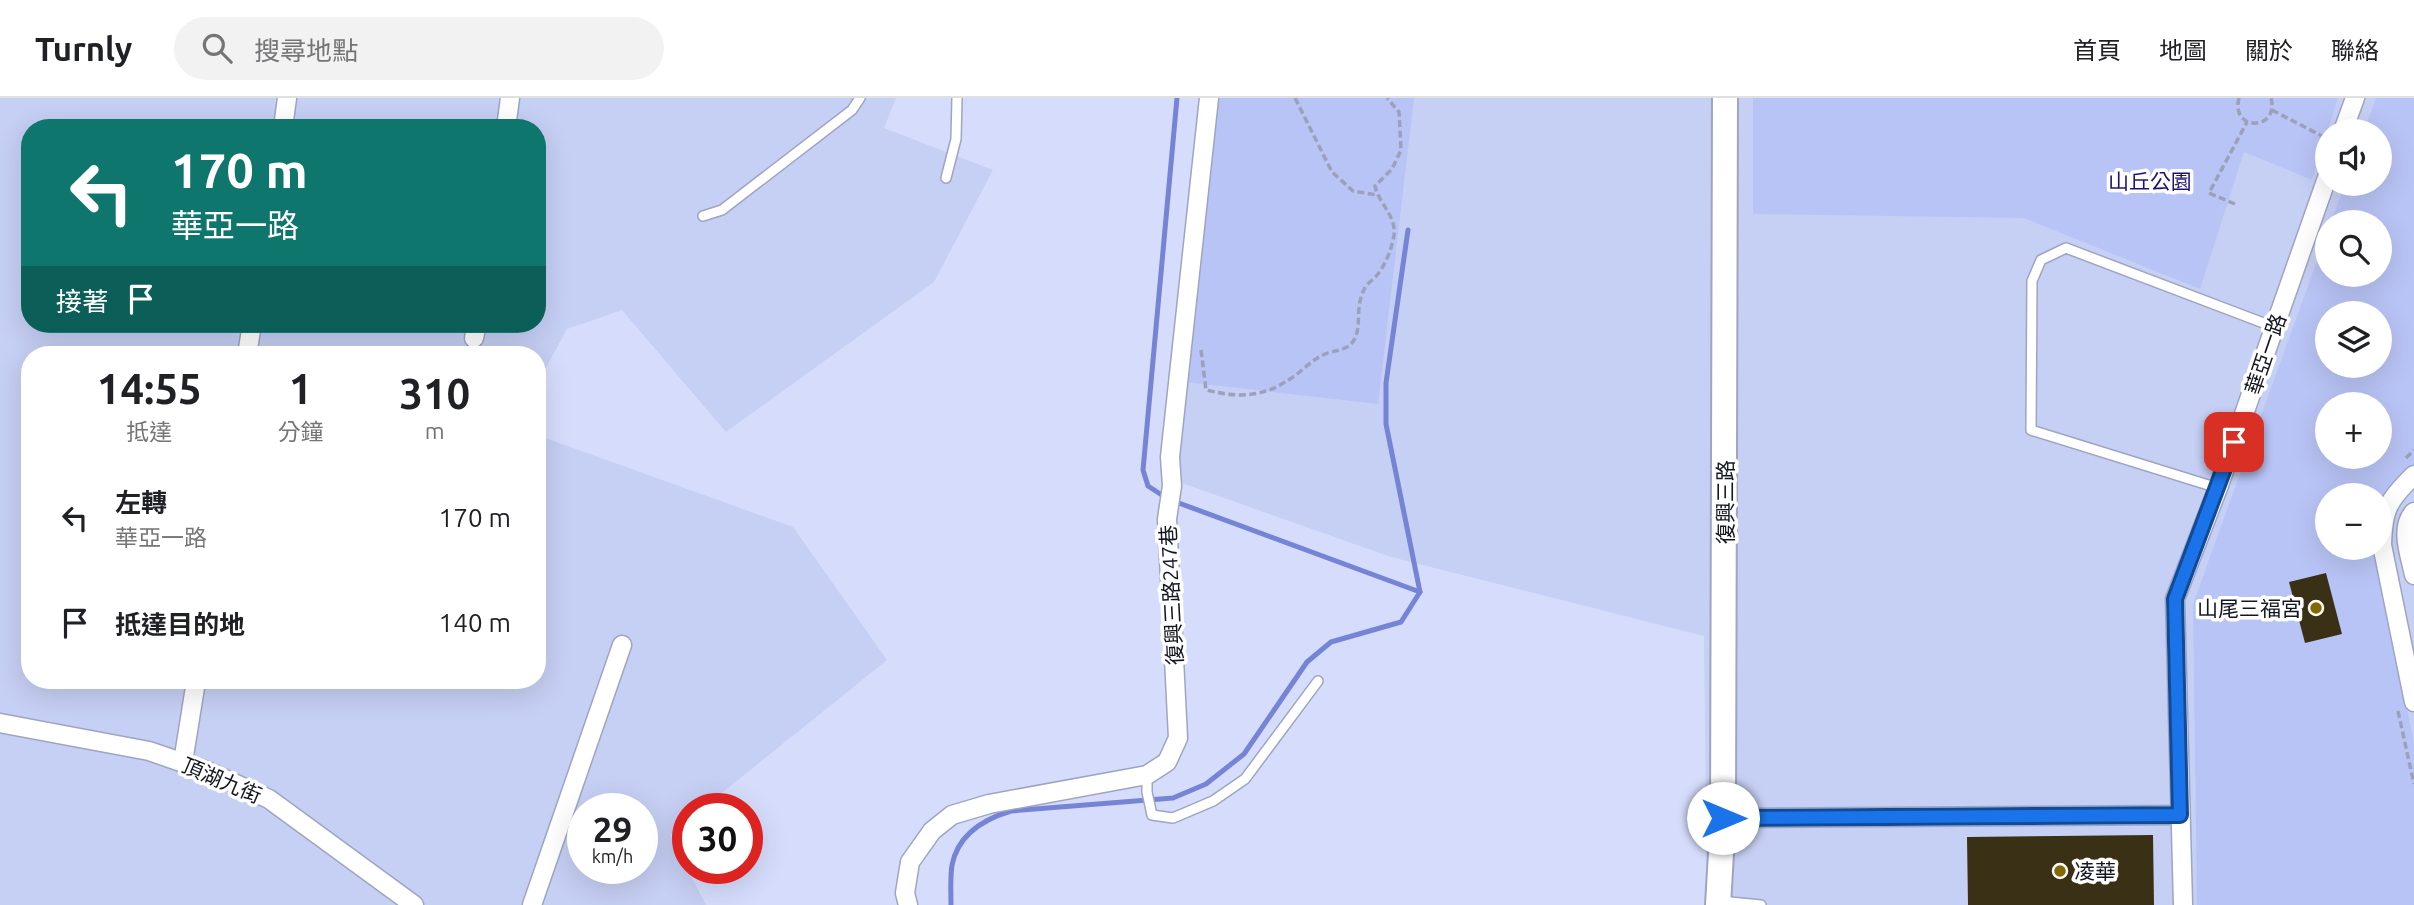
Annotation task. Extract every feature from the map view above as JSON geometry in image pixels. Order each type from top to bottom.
[{"type":"street","points":[[284,119],[288,98]]},
{"type":"street","points":[[507,119],[510,98]]},
{"type":"street","name":"復興三路247巷","points":[[1147,784],[1167,762],[1178,738],[1167,519],[1172,486],[1170,457],[1209,98]]},
{"type":"street","name":"復興三路","points":[[1718,903],[1723,818],[1725,98]]},
{"type":"street","points":[[2348,119],[2356,98]]},
{"type":"street","name":"華亞一路","points":[[2183,905],[2175,599],[2321,196]]},
{"type":"street","points":[[2414,475],[2388,506],[2382,520],[2382,545],[2414,702]]},
{"type":"street","points":[[2414,512],[2406,528],[2414,575]]},
{"type":"street","points":[[532,905],[622,645]]},
{"type":"street","points":[[183,762],[195,689]]},
{"type":"street","name":"頂湖九街","points":[[0,723],[149,751],[207,771],[269,799],[414,905]]},
{"type":"street","points":[[908,905],[905,893],[910,862],[932,831],[953,814],[989,804],[1147,784]]},
{"type":"street","points":[[1723,818],[2180,815]]},
{"type":"lane","points":[[703,216],[722,210],[852,110],[860,98]]},
{"type":"lane","points":[[946,178],[957,139],[957,98]]},
{"type":"lane","points":[[2217,488],[2031,430],[2032,281],[2041,260],[2066,248],[2274,327]]},
{"type":"lane","points":[[1147,784],[1152,815],[1173,818],[1213,801],[1245,779],[1318,681]]},
{"type":"lane","points":[[1718,903],[1760,905]]},
{"type":"path","points":[[1295,98],[1332,172],[1353,191],[1377,195]]},
{"type":"path","points":[[1200,348],[1206,390],[1233,396],[1252,396],[1291,379],[1323,355],[1347,348],[1355,338],[1358,306],[1367,285],[1377,275],[1388,256],[1394,233],[1390,211],[1377,195],[1375,186],[1392,169],[1401,150],[1399,112],[1387,98]]},
{"type":"path","points":[[2239,98],[2238,112],[2247,122],[2262,122],[2272,110],[2271,98]]},
{"type":"path","points":[[2272,110],[2315,132]]},
{"type":"path","points":[[2235,204],[2209,193],[2247,122]]},
{"type":"shaded area","points":[[0,98],[896,98],[884,128],[993,170],[934,282],[726,432],[622,310],[567,329],[546,368],[546,346],[21,346],[21,689],[546,689],[546,438],[793,527],[887,660],[722,793],[672,793],[672,884],[695,884],[706,905],[0,905]]},
{"type":"shaded area","points":[[1204,98],[2414,98],[2414,905],[1707,905],[1704,636],[1391,557],[1162,476]]},
{"type":"green space","points":[[1213,98],[1414,98],[1378,404],[1186,382]]},
{"type":"green space","name":"山丘公園","points":[[1753,98],[2338,98],[2331,119],[2315,119],[2315,171],[2312,180],[2244,152],[2200,289],[2024,218],[1753,214]]},
{"type":"green space","points":[[2376,98],[2414,98],[2414,465],[2392,487],[2392,483],[2315,483],[2315,560],[2377,560],[2414,743],[2414,905],[2197,905],[2193,604],[2315,266],[2315,287],[2392,287],[2392,210],[2335,210],[2341,196],[2392,196],[2392,119],[2368,119]]},
{"type":"building","name":"山尾三福宮","points":[[2326,573],[2342,634],[2305,643],[2289,582]]},
{"type":"building","name":"凌華","points":[[2153,835],[2154,905],[1968,905],[1967,837]]},
{"type":"waterway","points":[[1177,98],[1143,470],[1148,486],[1168,499],[1420,592]]},
{"type":"waterway","points":[[951,905],[951,870],[955,854],[966,837],[982,824],[1011,811],[1173,798],[1206,784],[1244,754],[1307,662],[1331,642],[1401,622],[1420,592],[1386,424],[1386,383],[1408,230]]},
{"type":"place","name":"山尾三福宮","points":[[2316,608]]},
{"type":"place","name":"凌華","points":[[2060,871]]},
{"type":"route","points":[[1723,818],[2180,815],[2175,599],[2234,442]]}]
